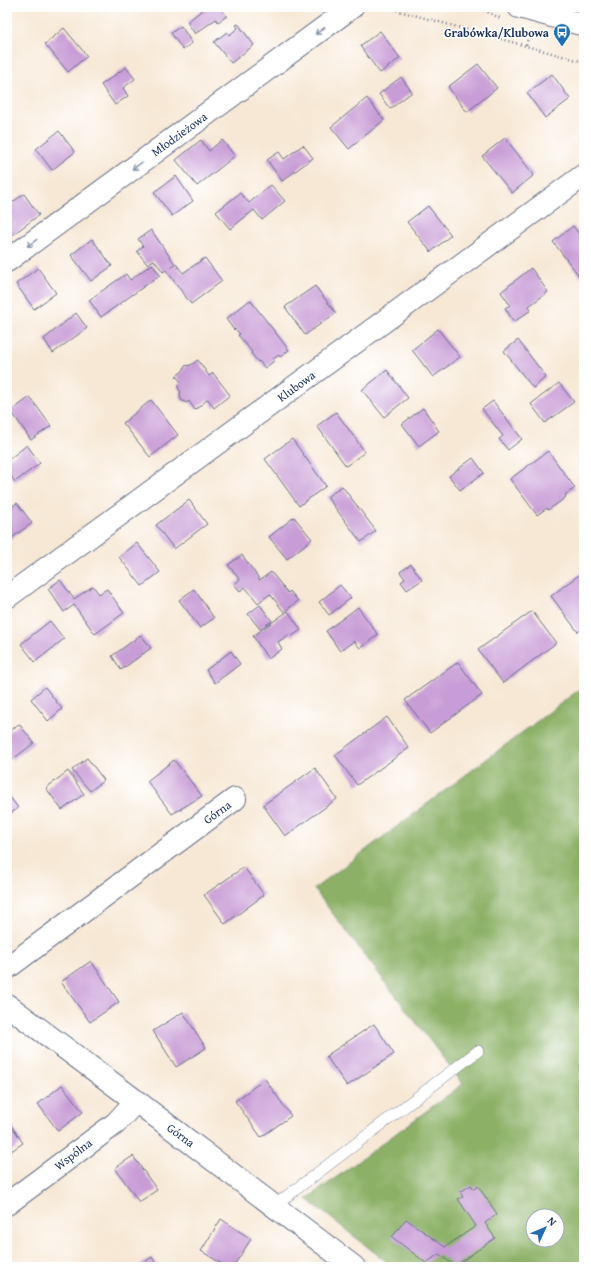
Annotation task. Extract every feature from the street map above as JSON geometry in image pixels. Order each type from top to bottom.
[{"type":"street","name":"Młodzieżowa","points":[[7,261],[352,7]]},
{"type":"street","points":[[519,7],[584,25]]},
{"type":"street","name":"Klubowa","points":[[7,597],[584,175]]},
{"type":"street","name":"Górna","points":[[7,968],[235,799]]},
{"type":"street","name":"Górna","points":[[9,1010],[136,1101],[354,1267]]},
{"type":"street","name":"Wspólna","points":[[7,1204],[116,1123],[136,1101]]},
{"type":"lane","points":[[274,1206],[478,1050]]},
{"type":"path","points":[[385,7],[584,62]]},
{"type":"green space","points":[[584,686],[584,1267],[393,1267],[307,1199],[463,1084],[314,889]]},
{"type":"building","points":[[206,7],[219,7],[227,16],[218,22],[216,19],[195,34],[187,22]]},
{"type":"building","points":[[238,24],[254,45],[231,63],[214,42],[227,32],[229,35],[238,28],[236,25]]},
{"type":"building","points":[[181,26],[192,43],[183,50],[171,33]]},
{"type":"building","points":[[64,28],[87,56],[68,72],[45,44]]},
{"type":"building","points":[[380,31],[400,58],[380,73],[360,46]]},
{"type":"building","points":[[478,64],[497,88],[467,112],[448,87]]},
{"type":"building","points":[[126,67],[135,79],[123,88],[128,96],[115,105],[101,85]]},
{"type":"building","points":[[552,74],[570,99],[545,118],[527,93]]},
{"type":"building","points":[[401,77],[412,92],[390,109],[379,94]]},
{"type":"building","points":[[367,98],[384,120],[349,149],[331,127]]},
{"type":"building","points":[[59,131],[75,152],[52,170],[36,149]]},
{"type":"building","points":[[505,138],[534,175],[512,193],[482,156]]},
{"type":"building","points":[[201,140],[209,151],[222,140],[235,156],[197,186],[176,160]]},
{"type":"building","points":[[303,145],[313,158],[282,181],[267,160],[279,152],[284,159]]},
{"type":"building","points":[[176,176],[193,201],[172,216],[154,192]]},
{"type":"building","points":[[271,185],[285,201],[262,220],[254,210],[230,229],[216,212],[240,193],[249,203]]},
{"type":"building","points":[[24,194],[39,215],[7,239],[7,206]]},
{"type":"building","points":[[428,206],[451,235],[431,252],[407,222]]},
{"type":"building","points":[[573,226],[584,240],[584,273],[580,277],[553,242]]},
{"type":"building","points":[[151,230],[175,264],[171,267],[176,264],[183,273],[205,258],[222,281],[191,304],[166,270],[163,272],[154,260],[147,264],[137,251],[143,246],[138,239]]},
{"type":"building","points":[[92,239],[112,266],[91,281],[71,255]]},
{"type":"building","points":[[152,264],[160,275],[101,317],[89,300],[126,274],[130,280]]},
{"type":"building","points":[[38,268],[56,293],[34,309],[16,284]]},
{"type":"building","points":[[531,268],[548,292],[529,306],[531,310],[514,322],[505,308],[510,305],[501,292]]},
{"type":"building","points":[[315,286],[336,313],[305,335],[285,307]]},
{"type":"building","points":[[250,300],[289,350],[280,357],[279,355],[273,359],[274,361],[265,368],[259,361],[258,362],[238,335],[240,334],[235,329],[234,330],[226,319]]},
{"type":"building","points":[[76,313],[87,328],[53,353],[44,339]]},
{"type":"building","points":[[438,329],[460,357],[433,377],[412,350]]},
{"type":"building","points":[[518,340],[546,377],[533,388],[504,351]]},
{"type":"building","points":[[198,360],[209,376],[213,373],[230,395],[214,408],[208,399],[195,410],[189,401],[187,403],[181,400],[181,392],[178,385],[181,382],[176,376],[183,371],[185,366],[191,365]]},
{"type":"building","points":[[387,370],[408,398],[384,417],[362,390]]},
{"type":"building","points":[[559,383],[574,402],[545,423],[531,404]]},
{"type":"building","points":[[30,397],[51,426],[31,440],[11,411]]},
{"type":"building","points":[[151,400],[178,435],[150,457],[123,423]]},
{"type":"building","points":[[493,401],[522,439],[508,450],[499,439],[503,436],[482,409]]},
{"type":"building","points":[[423,408],[439,431],[419,446],[402,424]]},
{"type":"building","points":[[336,412],[365,452],[346,466],[317,426]]},
{"type":"building","points":[[292,439],[326,486],[299,506],[265,459]]},
{"type":"building","points":[[27,445],[40,463],[15,482],[7,471],[7,461]]},
{"type":"building","points":[[548,451],[575,488],[565,495],[566,497],[557,504],[548,510],[547,508],[537,515],[510,479]]},
{"type":"building","points":[[473,458],[484,473],[460,490],[449,476]]},
{"type":"building","points":[[342,486],[376,531],[361,542],[327,497]]},
{"type":"building","points":[[189,500],[207,524],[174,549],[156,525]]},
{"type":"building","points":[[17,503],[32,523],[9,540],[7,538],[7,506],[9,509]]},
{"type":"building","points":[[294,517],[312,539],[287,559],[269,537]]},
{"type":"building","points":[[137,543],[160,572],[142,586],[119,557]]},
{"type":"building","points":[[242,555],[260,580],[271,572],[288,593],[290,591],[298,601],[284,612],[270,594],[258,603],[245,587],[240,591],[234,584],[240,580],[228,565]]},
{"type":"building","points":[[411,564],[422,580],[407,590],[401,582],[405,579],[400,572]]},
{"type":"building","points":[[584,571],[584,627],[578,632],[551,596]]},
{"type":"building","points":[[60,580],[74,599],[93,586],[99,594],[107,589],[124,613],[95,634],[74,605],[64,612],[48,589]]},
{"type":"building","points":[[340,585],[351,598],[329,615],[319,602]]},
{"type":"building","points":[[194,589],[214,618],[200,628],[179,600]]},
{"type":"building","points":[[260,605],[272,621],[260,629],[248,614]]},
{"type":"building","points":[[358,607],[378,635],[360,648],[354,641],[340,651],[326,631]]},
{"type":"building","points":[[288,611],[301,630],[292,636],[290,634],[278,642],[282,649],[268,659],[253,636]]},
{"type":"building","points":[[532,611],[556,643],[503,683],[478,650]]},
{"type":"building","points":[[50,621],[64,639],[35,662],[21,644]]},
{"type":"building","points":[[141,635],[151,648],[121,670],[112,656]]},
{"type":"building","points":[[231,651],[240,664],[215,683],[206,670]]},
{"type":"building","points":[[458,662],[482,695],[430,733],[405,700]]},
{"type":"building","points":[[45,687],[62,709],[48,721],[31,699]]},
{"type":"building","points":[[387,717],[409,748],[357,785],[335,755]]},
{"type":"building","points":[[19,724],[34,743],[12,760],[7,754],[7,733]]},
{"type":"building","points":[[87,758],[104,780],[90,791],[72,770]]},
{"type":"building","points":[[174,760],[202,796],[172,814],[147,781]]},
{"type":"building","points":[[315,768],[337,799],[285,836],[263,805]]},
{"type":"building","points":[[68,771],[84,794],[62,810],[46,788]]},
{"type":"building","points":[[7,793],[18,808],[7,816]]},
{"type":"building","points":[[244,867],[264,895],[225,924],[204,895]]},
{"type":"building","points":[[91,961],[119,1002],[90,1022],[61,982]]},
{"type":"building","points":[[183,1012],[206,1048],[176,1067],[153,1031]]},
{"type":"building","points":[[374,1024],[394,1054],[347,1086],[326,1056]]},
{"type":"building","points":[[265,1079],[291,1116],[261,1137],[235,1101]]},
{"type":"building","points":[[62,1085],[83,1112],[58,1131],[38,1104]]},
{"type":"building","points":[[7,1119],[23,1143],[7,1154]]},
{"type":"building","points":[[133,1156],[157,1190],[139,1202],[115,1168]]},
{"type":"building","points":[[471,1185],[474,1189],[478,1186],[497,1214],[485,1223],[495,1238],[455,1266],[439,1254],[426,1263],[392,1237],[406,1219],[445,1247],[476,1226],[458,1199],[463,1197],[460,1192]]},
{"type":"building","points":[[221,1219],[251,1239],[233,1267],[227,1267],[201,1251]]},
{"type":"building","points":[[152,1257],[159,1267],[137,1267],[142,1264]]},
{"type":"place","name":"Grabówka/Klubowa","points":[[562,47]]}]
